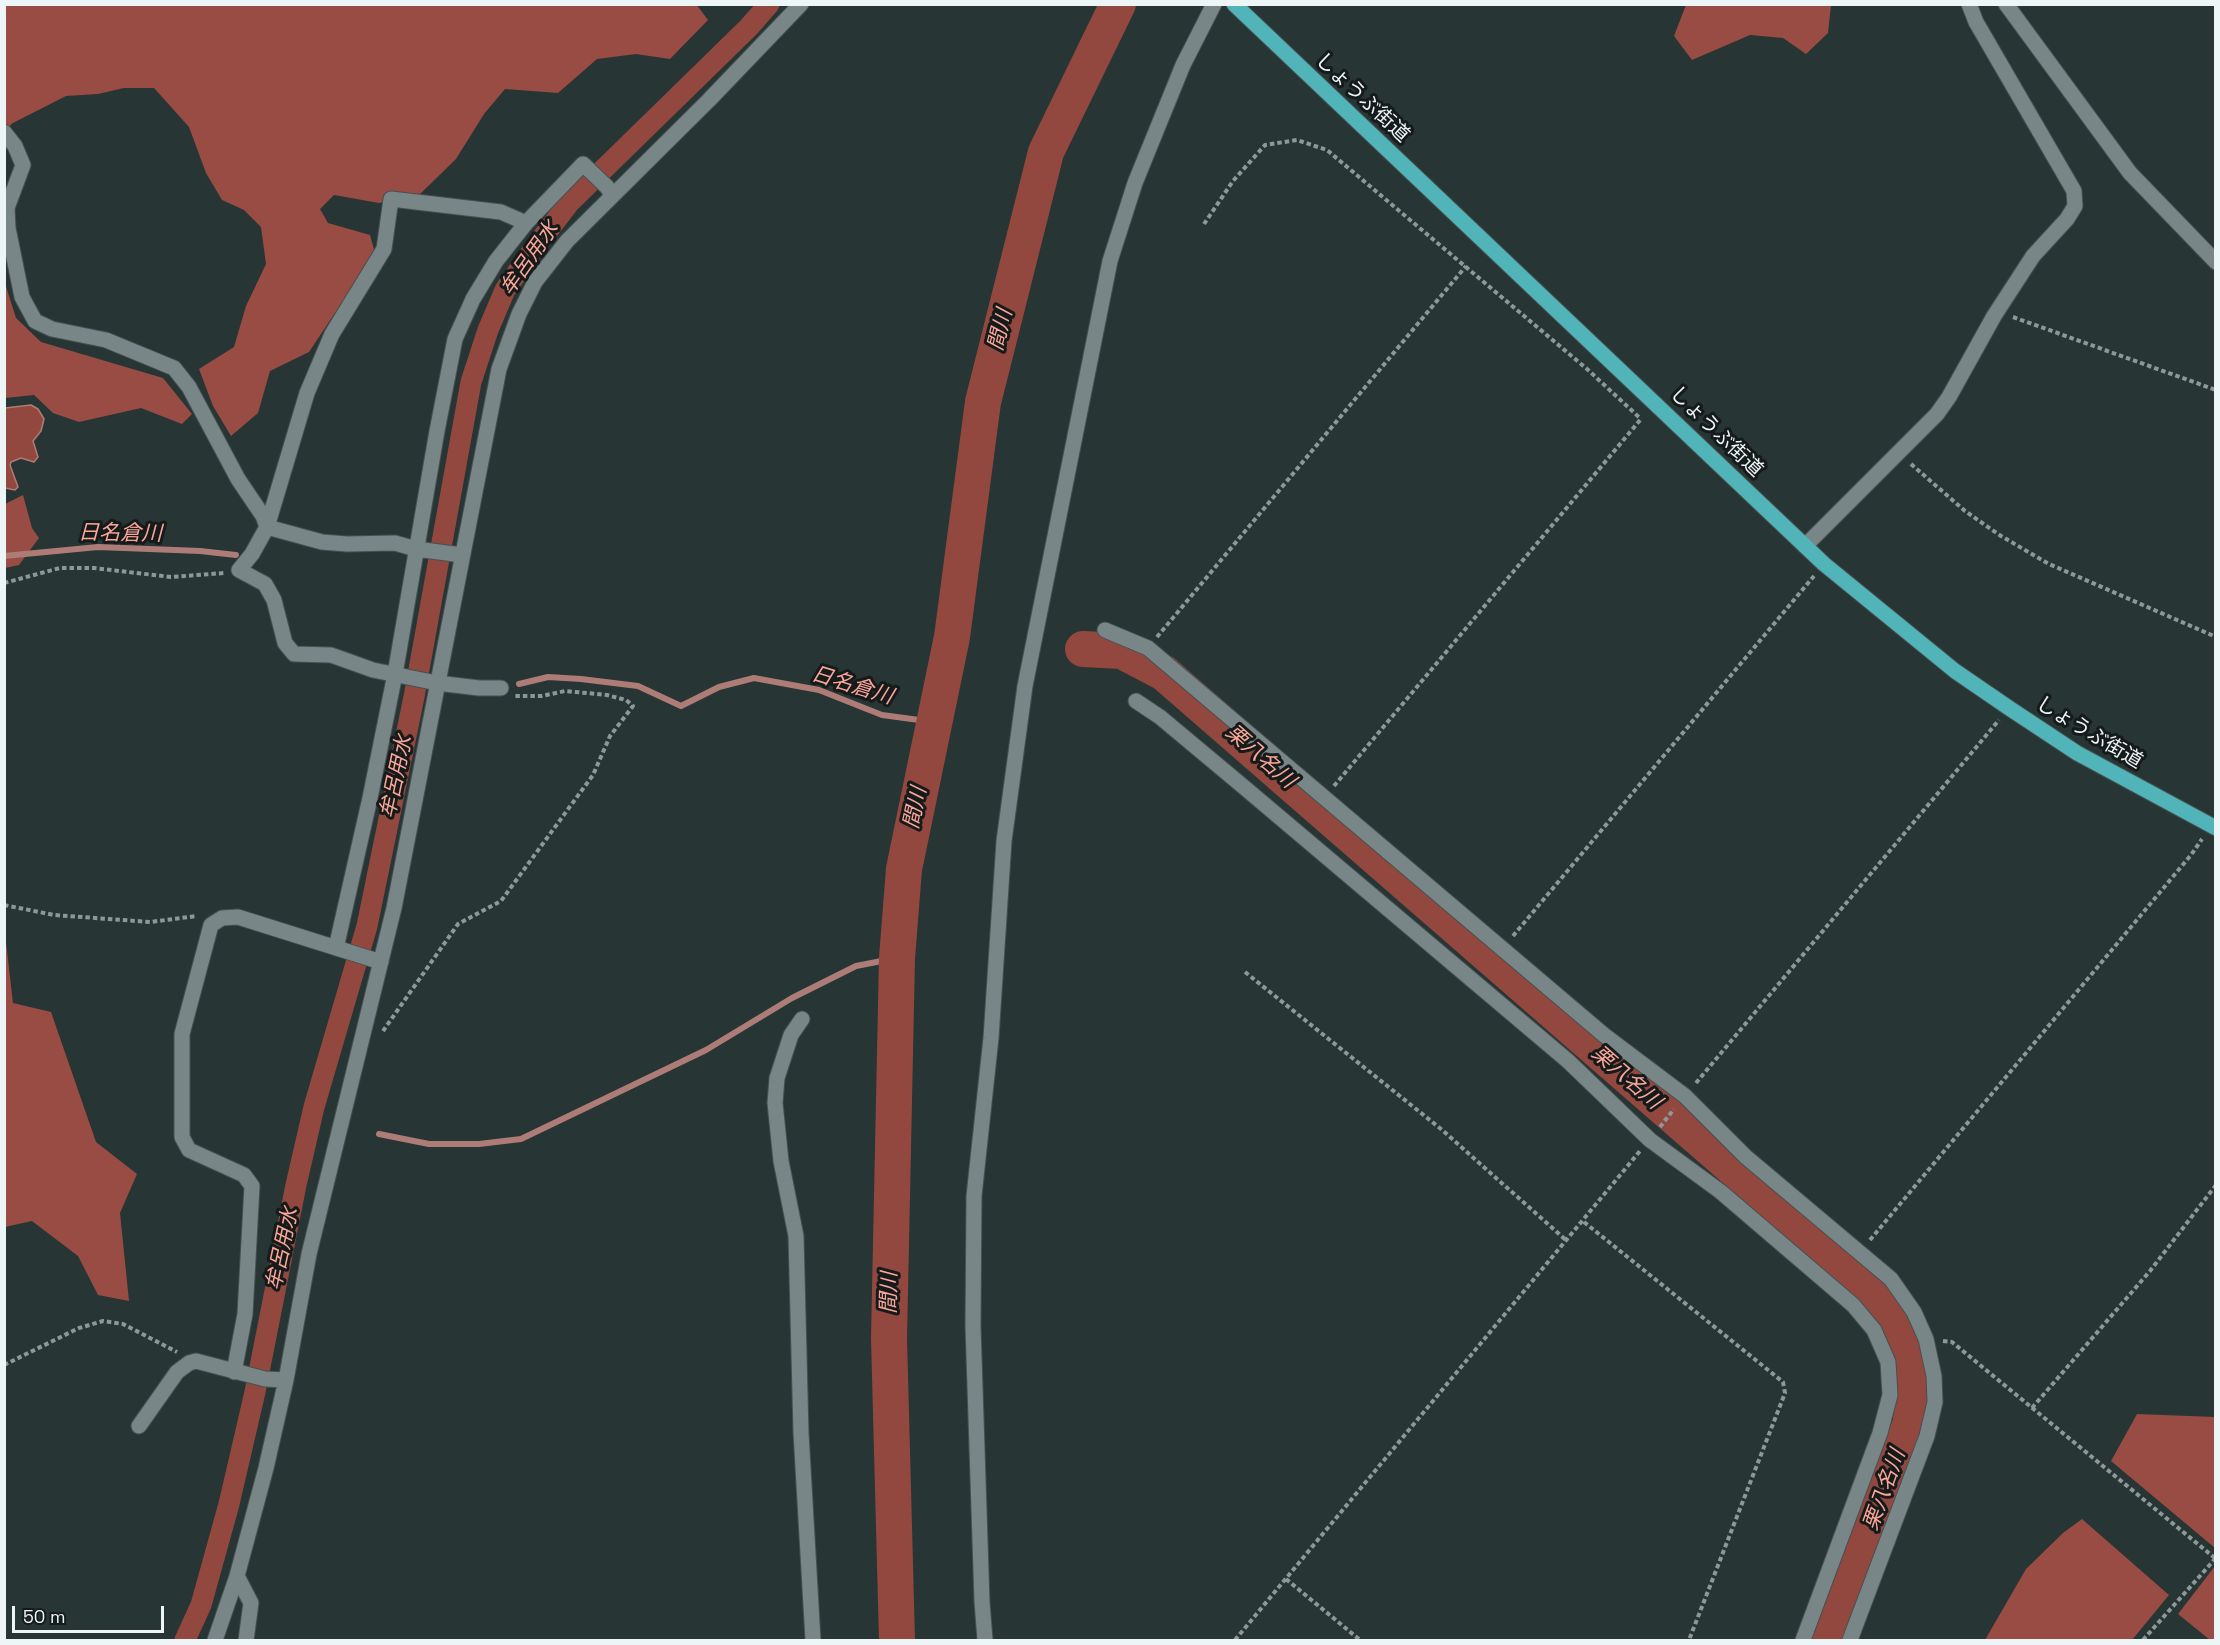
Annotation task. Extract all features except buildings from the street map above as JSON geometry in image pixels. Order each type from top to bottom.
[{"type":"main road","name":"しょうぶ街道","points":[[1234,4],[1824,564],[1955,671],[2008,708],[2077,753],[2213,827]]},
{"type":"street","points":[[215,1641],[237,1576],[286,1380],[309,1254],[364,1028],[375,960],[394,908],[456,554],[499,369],[519,314],[535,282],[567,241],[610,191],[709,100],[801,4]]},
{"type":"street","points":[[986,1641],[982,1602],[974,1338],[974,1196],[992,1038],[1004,841],[1023,698],[1110,261],[1143,162],[1183,66],[1214,4]]},
{"type":"street","points":[[1805,546],[1938,414],[1994,316],[2033,256],[2067,219],[2074,206],[2074,191],[1976,22],[1969,4]]},
{"type":"street","points":[[2007,4],[2130,173],[2216,262]]},
{"type":"street","points":[[4,132],[15,146],[22,165],[7,208],[8,228],[22,297],[35,321],[52,329],[106,340],[174,368],[189,387],[238,479],[263,516],[267,527]]},
{"type":"street","points":[[340,949],[397,675],[456,339],[473,299],[496,261],[526,223],[583,164],[610,191]]},
{"type":"street","points":[[501,688],[479,688],[432,682],[373,670],[332,655],[294,654],[285,643],[273,600],[265,584],[239,570],[252,554],[267,527],[308,393],[332,334],[384,249],[391,199],[501,212],[526,223]]},
{"type":"street","points":[[267,527],[322,542],[395,543],[420,550],[456,554]]},
{"type":"street","points":[[1105,630],[1148,648],[1604,1035],[1683,1099],[1746,1157],[1891,1279],[1914,1312],[1926,1339],[1934,1376],[1935,1402],[1927,1436],[1850,1641]]},
{"type":"street","points":[[1136,701],[1160,717],[1568,1061],[1652,1137],[1721,1192],[1853,1305],[1874,1330],[1887,1362],[1890,1395],[1880,1433],[1803,1641]]},
{"type":"street","points":[[238,1373],[245,1314],[252,1186],[244,1175],[189,1150],[182,1137],[182,1034],[211,925],[222,918],[238,917],[375,960]]},
{"type":"street","points":[[802,1019],[791,1035],[777,1078],[775,1103],[781,1161],[796,1236],[801,1433],[813,1641]]},
{"type":"street","points":[[139,1426],[177,1372],[189,1363],[196,1361],[265,1379],[286,1380]]},
{"type":"street","points":[[237,1576],[252,1603],[246,1641]]},
{"type":"path","points":[[1204,224],[1233,181],[1265,145],[1297,140],[1327,150],[1587,369],[1641,419]]},
{"type":"path","points":[[1148,648],[1466,266]]},
{"type":"path","points":[[1994,316],[2011,316],[2216,390]]},
{"type":"path","points":[[1324,797],[1655,402]]},
{"type":"path","points":[[1898,453],[1965,511],[2001,536],[2049,564],[2216,637]]},
{"type":"path","points":[[1502,949],[1824,564]]},
{"type":"path","points":[[4,583],[60,568],[94,568],[171,578],[239,570]]},
{"type":"path","points":[[364,1028],[383,1031],[458,924],[501,901],[593,775],[610,736],[633,706],[626,700],[607,695],[565,691],[542,696],[510,696],[501,688]]},
{"type":"path","points":[[1235,1641],[2008,708]]},
{"type":"path","points":[[1860,1252],[2213,827]]},
{"type":"path","points":[[4,905],[54,915],[150,922],[206,915],[222,918]]},
{"type":"path","points":[[1245,972],[1441,1129],[1567,1241]]},
{"type":"path","points":[[2032,1408],[2150,1271],[2216,1185]]},
{"type":"path","points":[[1584,1222],[1783,1382],[1785,1393],[1689,1641]]},
{"type":"path","points":[[4,1365],[79,1328],[103,1321],[123,1324],[176,1352],[189,1363]]},
{"type":"path","points":[[1926,1339],[1952,1342],[2215,1559],[2143,1641]]},
{"type":"path","points":[[1286,1579],[1360,1641]]},
{"type":"shaded area","points":[[696,4],[708,20],[670,59],[636,54],[597,59],[558,93],[505,89],[484,114],[456,159],[417,197],[379,203],[334,195],[320,209],[328,223],[370,235],[375,253],[309,352],[270,371],[258,413],[231,436],[213,406],[199,369],[234,347],[246,306],[266,264],[261,227],[244,210],[222,200],[206,173],[189,127],[154,88],[124,88],[98,94],[66,96],[11,124],[5,141],[5,5]]},
{"type":"shaded area","points":[[1686,4],[1831,5],[1828,33],[1806,54],[1783,38],[1750,35],[1692,60],[1674,36]]},
{"type":"shaded area","points":[[4,280],[16,318],[41,342],[163,378],[192,414],[182,424],[141,408],[79,422],[53,413],[34,395],[5,398]]},
{"type":"shaded area","points":[[31,405],[38,409],[44,419],[41,431],[33,441],[38,457],[34,462],[21,458],[11,462],[18,487],[15,490],[5,488],[5,408]]},
{"type":"shaded area","points":[[23,495],[32,528],[39,538],[19,565],[5,568],[5,504]]},
{"type":"shaded area","points":[[5,933],[13,1003],[51,1012],[96,1142],[137,1174],[120,1213],[129,1301],[98,1295],[78,1256],[32,1221],[5,1227]]},
{"type":"shaded area","points":[[2137,1414],[2215,1417],[2215,1548],[2111,1461]]},
{"type":"shaded area","points":[[2082,1519],[2169,1595],[2132,1640],[1985,1640],[2026,1569],[2063,1533]]},
{"type":"shaded area","points":[[2215,1566],[2215,1640],[2210,1640],[2178,1614]]},
{"type":"waterway","name":"牟呂用水","points":[[185,1640],[201,1605],[229,1504],[255,1392],[296,1185],[314,1107],[367,926],[414,697],[471,382],[488,330],[505,290],[569,203],[749,27],[769,4]]},
{"type":"waterway","name":"間川","points":[[897,1640],[889,1338],[897,958],[904,869],[952,637],[983,402],[1046,152],[1118,4]]},
{"type":"waterway","name":"日名倉川","points":[[4,556],[98,547],[200,551],[236,555]]},
{"type":"waterway","name":"栗八名川","points":[[1083,649],[1122,651],[1164,673],[1849,1269],[1882,1302],[1902,1338],[1912,1379],[1911,1422],[1829,1640]]},
{"type":"waterway","name":"日名倉川","points":[[519,684],[548,677],[638,686],[681,706],[719,687],[754,678],[819,690],[882,715],[934,722]]},
{"type":"waterway","points":[[379,1134],[429,1144],[479,1144],[521,1139],[706,1050],[792,998],[856,966],[897,958]]}]
